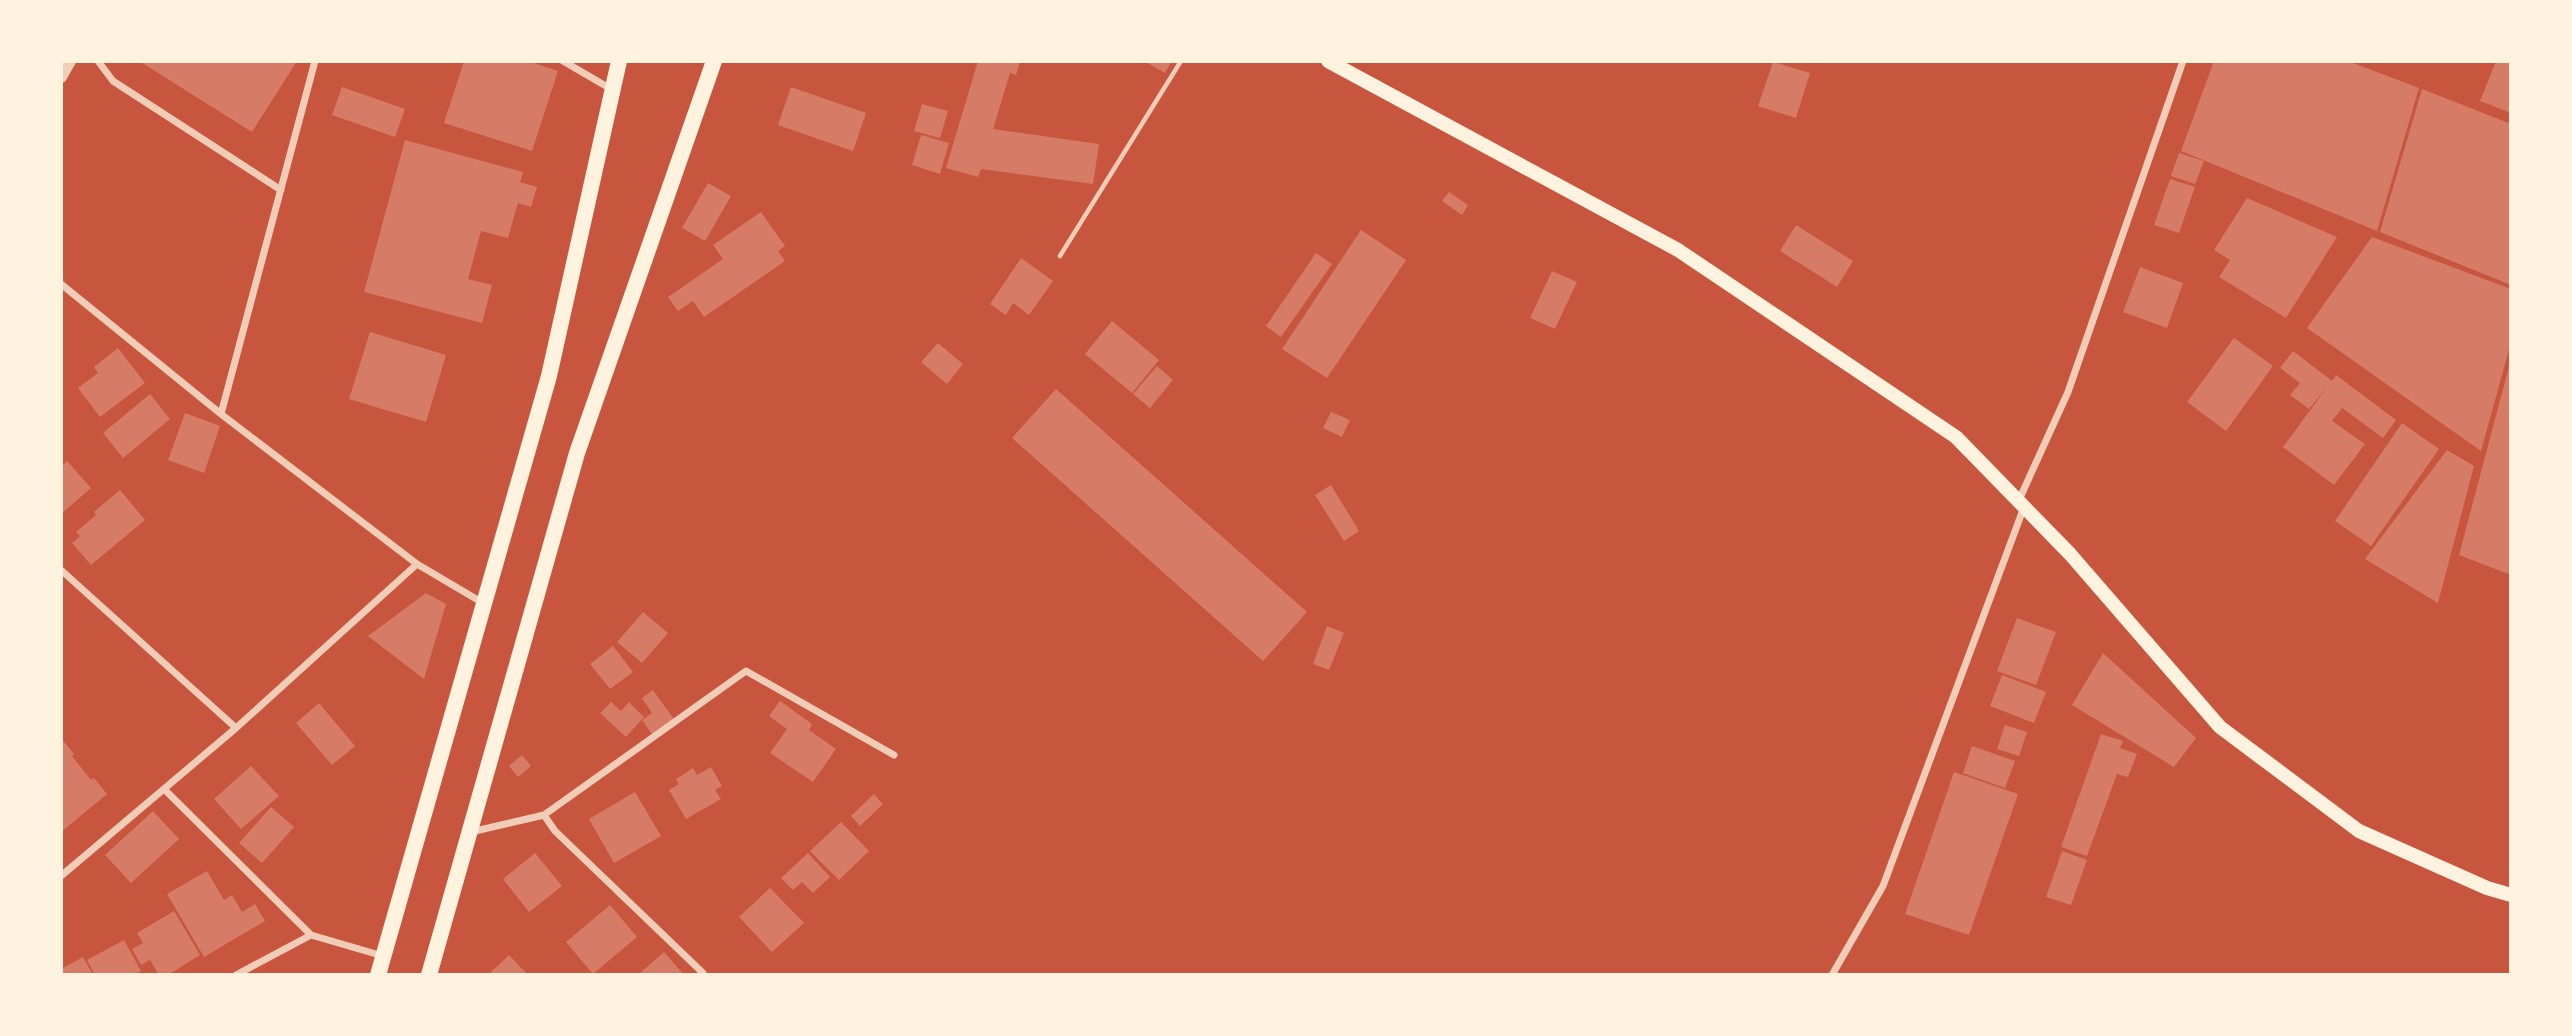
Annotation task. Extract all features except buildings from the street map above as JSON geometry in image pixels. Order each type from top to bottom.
[{"type":"highway","points":[[378,975],[549,376],[619,61]]},
{"type":"highway","points":[[429,975],[577,453],[714,61]]},
{"type":"main road","points":[[1328,61],[1678,250],[1956,437],[2070,554],[2220,727],[2358,831],[2487,888],[2511,895]]},
{"type":"street","points":[[61,77],[70,61]]},
{"type":"street","points":[[98,61],[113,81],[281,190]]},
{"type":"street","points":[[221,414],[315,61]]},
{"type":"street","points":[[563,61],[611,89]]},
{"type":"street","points":[[1832,975],[1883,886],[2021,503],[2068,392],[2183,61]]},
{"type":"street","points":[[61,284],[221,414],[417,564],[483,603]]},
{"type":"street","points":[[61,876],[236,728],[417,564]]},
{"type":"street","points":[[61,569],[236,728]]},
{"type":"street","points":[[470,832],[544,815],[746,671],[894,755]]},
{"type":"street","points":[[164,790],[311,935],[384,956]]},
{"type":"street","points":[[544,815],[555,831],[703,973]]},
{"type":"street","points":[[236,975],[311,935]]},
{"type":"lane","points":[[1060,256],[1181,61]]}]
